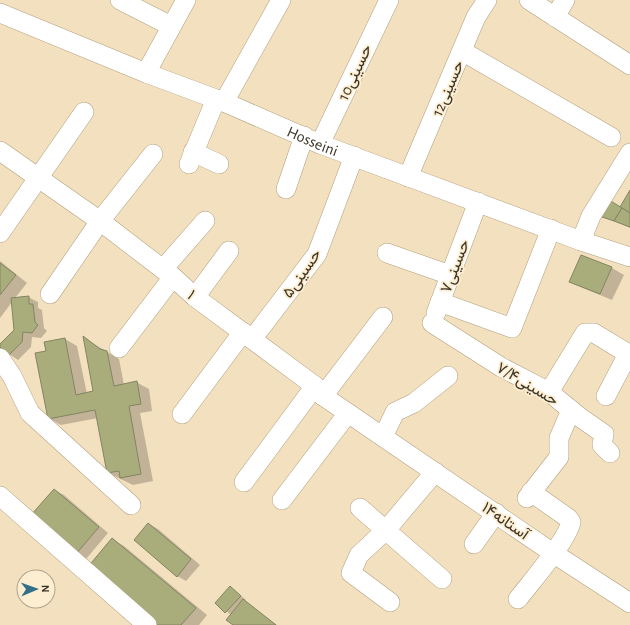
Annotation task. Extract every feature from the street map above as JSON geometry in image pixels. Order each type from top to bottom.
[{"type":"street","points":[[120,0],[171,26]]},
{"type":"street","points":[[146,73],[186,0]]},
{"type":"street","points":[[219,164],[191,158],[220,100],[281,0]]},
{"type":"street","name":"حسینی10","points":[[286,189],[388,0]]},
{"type":"street","name":"حسینی12","points":[[408,177],[476,17],[487,0]]},
{"type":"street","points":[[529,0],[630,65]]},
{"type":"street","points":[[555,17],[565,0]]},
{"type":"street","name":"Hosseini","points":[[0,13],[146,73],[220,100],[312,140],[581,241],[630,256]]},
{"type":"street","points":[[462,51],[611,137]]},
{"type":"street","points":[[0,233],[84,112]]},
{"type":"street","name":"۱","points":[[0,151],[100,222],[168,273],[195,297],[248,335],[348,413],[383,437]]},
{"type":"street","points":[[581,241],[591,216],[630,152]]},
{"type":"street","points":[[50,294],[100,222],[153,154]]},
{"type":"street","name":"حسینی۵","points":[[182,414],[317,254],[354,156]]},
{"type":"street","name":"حسینی۷","points":[[431,326],[478,202]]},
{"type":"street","points":[[119,348],[168,273],[205,221]]},
{"type":"street","points":[[440,302],[512,328],[551,229]]},
{"type":"street","points":[[195,297],[229,251]]},
{"type":"street","points":[[387,253],[450,276]]},
{"type":"street","points":[[244,482],[319,391],[384,317]]},
{"type":"street","name":"حسینی۷/۴","points":[[431,326],[501,367],[549,392],[604,434],[602,445],[610,453]]},
{"type":"street","points":[[549,392],[585,333],[594,332],[629,354],[606,396]]},
{"type":"street","points":[[0,358],[12,376],[30,413],[131,505]]},
{"type":"street","points":[[383,437],[395,412],[414,403],[448,376]]},
{"type":"street","points":[[518,600],[570,528],[571,522],[568,518],[529,495],[559,457],[559,438],[571,410]]},
{"type":"street","points":[[282,500],[348,413]]},
{"type":"street","name":"آستانه۱۴","points":[[383,437],[553,553],[630,603]]},
{"type":"street","points":[[390,602],[351,573],[359,554],[386,530],[435,472]]},
{"type":"street","points":[[0,496],[147,625]]},
{"type":"street","points":[[360,508],[442,579]]},
{"type":"street","points":[[474,544],[496,513]]},
{"type":"building","points":[[630,190],[630,213],[620,207]]},
{"type":"building","points":[[606,198],[622,208],[614,221],[596,215]]},
{"type":"building","points":[[622,208],[630,213],[630,227],[614,221]]},
{"type":"building","points":[[581,255],[612,267],[600,294],[569,282]]},
{"type":"building","points":[[0,263],[16,275],[0,295]]},
{"type":"building","points":[[29,296],[29,304],[33,304],[35,322],[38,325],[32,333],[23,332],[22,342],[9,355],[0,347],[0,344],[14,330],[11,298]]},
{"type":"building","points":[[83,336],[100,349],[107,351],[114,386],[137,381],[141,404],[129,406],[141,474],[120,478],[119,471],[107,473],[95,410],[48,419],[35,353],[46,351],[44,342],[65,338],[76,395],[93,391]]},
{"type":"building","points":[[54,489],[99,527],[76,554],[31,515]]},
{"type":"building","points":[[148,523],[191,559],[177,577],[134,540]]},
{"type":"building","points":[[112,538],[196,608],[181,625],[156,625],[87,568]]},
{"type":"building","points":[[230,586],[241,596],[225,613],[215,603]]},
{"type":"building","points":[[243,599],[276,625],[233,625],[226,620]]}]
